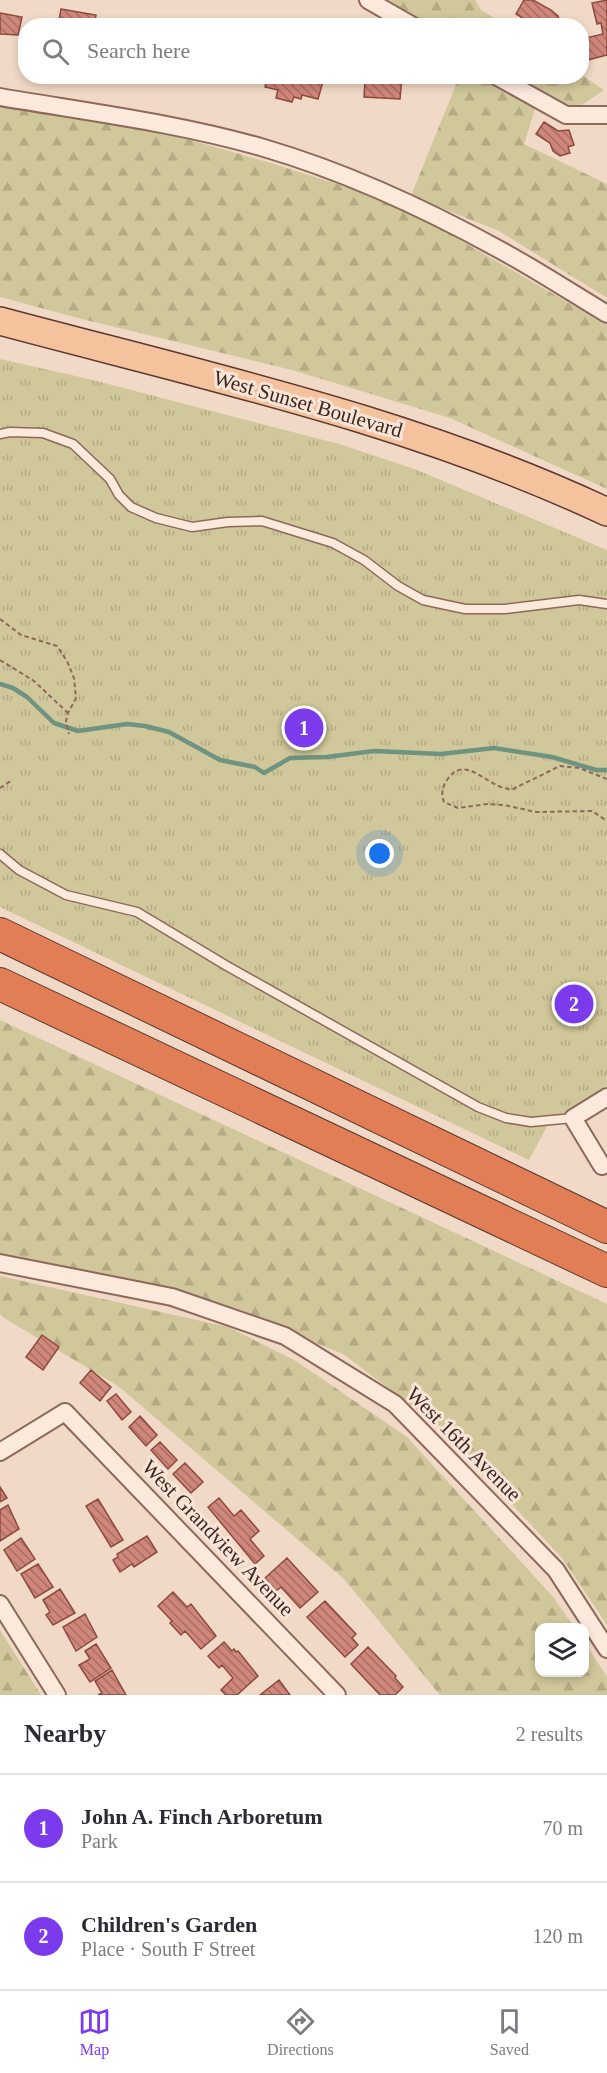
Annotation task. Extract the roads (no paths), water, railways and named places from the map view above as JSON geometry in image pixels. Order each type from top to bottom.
[{"type":"highway","points":[[0,934],[607,1227]]},
{"type":"highway","points":[[0,984],[607,1271]]},
{"type":"main road","name":"West Sunset Boulevard","points":[[0,321],[345,413],[434,441],[555,487],[607,512]]},
{"type":"street","points":[[368,0],[399,18]]},
{"type":"street","points":[[510,84],[566,115],[607,115]]},
{"type":"street","points":[[0,97],[156,123],[263,148],[314,165],[412,205],[456,227],[503,252],[607,314]]},
{"type":"street","points":[[602,1166],[573,1118],[607,1097]]},
{"type":"street","name":"West 16th Avenue","points":[[0,1263],[172,1297],[285,1336],[395,1404],[556,1570],[607,1649]]},
{"type":"street","name":"West Grandview Avenue","points":[[0,1452],[65,1412],[337,1695]]},
{"type":"street","points":[[0,1604],[57,1695]]},
{"type":"lane","points":[[0,434],[43,433],[72,444],[110,479],[119,495],[131,507],[156,519],[192,527],[228,522],[262,521],[333,543],[364,560],[398,586],[423,600],[465,609],[505,609],[579,600],[607,604]]},
{"type":"lane","points":[[0,854],[19,870],[66,895],[137,912],[227,966],[478,1107],[506,1118],[531,1122],[573,1118]]},
{"type":"waterway","points":[[0,684],[13,688],[27,697],[54,723],[78,731],[127,724],[145,726],[169,732],[220,760],[255,767],[264,773],[290,758],[327,757],[374,751],[441,754],[494,748],[552,757],[596,770],[607,770]]},
{"type":"place","name":"John A. Finch Arboretum","points":[[304,728]]},
{"type":"place","name":"Children's Garden","points":[[574,1004]]}]
